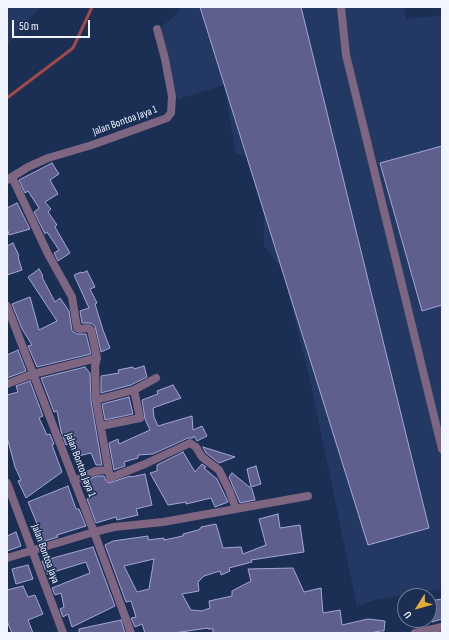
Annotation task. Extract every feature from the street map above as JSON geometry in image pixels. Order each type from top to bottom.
[{"type":"street","points":[[341,7],[346,55],[442,449]]},
{"type":"street","name":"Jalan Bontoa Jaya 1","points":[[10,178],[48,158],[92,145],[167,118],[171,113],[172,96],[165,59],[157,29]]},
{"type":"street","points":[[10,178],[48,254],[72,297],[78,329],[89,328],[91,330],[97,358],[95,366],[96,400],[110,478],[145,464],[190,443],[196,447],[202,457],[219,470],[226,482],[236,509]]},
{"type":"street","name":"Jalan Bontoa Jaya 1","points":[[7,306],[94,532],[131,633]]},
{"type":"street","points":[[7,384],[33,374],[97,358]]},
{"type":"street","points":[[96,400],[134,390],[156,378]]},
{"type":"street","points":[[100,426],[140,418],[134,390]]},
{"type":"street","points":[[74,481],[95,471],[108,470]]},
{"type":"street","name":"Jalan Bontoa Jaya","points":[[7,483],[62,633]]},
{"type":"street","points":[[7,558],[94,532],[130,525],[163,522],[308,496]]},
{"type":"street","points":[[415,633],[442,626]]},
{"type":"shaded area","points":[[7,7],[40,7],[7,45]]},
{"type":"shaded area","points":[[179,7],[404,7],[406,19],[442,15],[442,589],[397,588],[397,596],[375,600],[357,606],[310,380],[282,269],[264,246],[263,186],[257,161],[236,154],[224,85],[178,99],[158,30],[180,11]]},
{"type":"building","points":[[200,7],[301,7],[429,528],[368,545]]},
{"type":"building","points":[[442,146],[442,305],[422,311],[380,163]]},
{"type":"building","points":[[52,163],[59,174],[50,180],[58,194],[45,202],[51,209],[48,212],[57,225],[55,227],[70,253],[58,261],[54,253],[59,250],[47,232],[45,234],[34,212],[39,208],[28,191],[25,193],[19,180]]},
{"type":"building","points":[[17,203],[30,229],[9,235],[7,228],[7,208]]},
{"type":"building","points":[[13,243],[19,256],[22,270],[7,275],[7,246]]},
{"type":"building","points":[[39,269],[55,302],[60,298],[69,311],[72,331],[77,334],[86,334],[91,354],[37,367],[28,346],[32,345],[22,329],[12,304],[30,297],[39,330],[57,321],[28,277]]},
{"type":"building","points":[[87,271],[95,287],[90,289],[97,303],[95,304],[110,348],[101,352],[95,326],[91,323],[82,323],[80,311],[89,308],[74,275]]},
{"type":"building","points":[[18,350],[26,371],[7,378],[7,355]]},
{"type":"building","points":[[144,366],[147,377],[131,385],[101,393],[101,376],[119,373],[118,370],[133,367],[134,369]]},
{"type":"building","points":[[85,367],[90,373],[91,401],[102,465],[96,465],[91,453],[74,457],[71,443],[66,445],[61,431],[57,411],[54,412],[41,378]]},
{"type":"building","points":[[30,381],[43,416],[39,418],[47,435],[50,434],[54,444],[52,445],[62,472],[26,498],[18,481],[21,480],[15,467],[7,437],[7,395],[18,392],[16,386]]},
{"type":"building","points":[[173,385],[181,398],[153,408],[154,417],[158,426],[192,416],[193,430],[202,426],[207,436],[197,441],[194,436],[193,438],[188,438],[153,454],[138,455],[138,458],[124,462],[125,466],[114,470],[109,443],[118,439],[119,444],[150,430],[145,419],[142,400],[158,394],[157,391]]},
{"type":"building","points":[[129,397],[133,414],[105,420],[102,404]]},
{"type":"building","points":[[203,447],[235,457],[219,463],[206,453]]},
{"type":"building","points":[[183,452],[195,472],[202,464],[206,467],[204,468],[217,479],[228,502],[215,507],[211,498],[186,504],[186,502],[168,505],[150,473],[157,471],[157,465]]},
{"type":"building","points":[[256,466],[261,484],[251,487],[247,469]]},
{"type":"building","points":[[232,473],[252,489],[255,500],[240,503],[229,477]]},
{"type":"building","points":[[145,474],[152,505],[136,509],[138,515],[117,520],[116,517],[96,523],[87,499],[90,498],[82,483],[96,476],[104,476],[106,481],[109,483],[130,476]]},
{"type":"building","points":[[68,486],[76,509],[79,509],[86,526],[38,543],[34,533],[40,531],[28,502]]},
{"type":"building","points":[[278,514],[280,528],[300,525],[304,552],[251,560],[252,562],[229,568],[230,571],[221,575],[220,571],[204,576],[198,582],[199,591],[182,594],[191,610],[202,611],[210,608],[209,601],[232,596],[232,591],[251,581],[248,569],[293,568],[304,592],[321,588],[323,613],[340,610],[342,625],[368,619],[385,621],[384,631],[370,633],[213,633],[213,629],[208,628],[174,633],[145,633],[142,624],[135,627],[131,618],[136,617],[131,601],[126,602],[105,545],[113,541],[148,536],[148,540],[164,538],[164,540],[183,536],[183,534],[198,530],[201,527],[216,524],[223,548],[241,547],[243,554],[266,545],[259,519]],"holes":[[[154,559],[149,589],[137,592],[124,566]]]},
{"type":"building","points":[[16,532],[21,546],[7,551],[7,536]]},
{"type":"building","points":[[93,547],[115,606],[72,627],[68,614],[63,617],[60,609],[64,607],[61,593],[55,595],[52,588],[90,573],[86,562],[47,574],[42,561]]},
{"type":"building","points":[[28,565],[33,579],[16,584],[12,569]]},
{"type":"building","points":[[23,586],[28,597],[35,595],[43,614],[28,620],[33,633],[12,633],[7,621],[7,590]]},
{"type":"building","points":[[442,599],[442,619],[437,620],[437,600]]},
{"type":"building","points":[[121,620],[125,633],[79,633],[79,629]]},
{"type":"waterway","points":[[7,98],[73,48],[92,7]]}]
